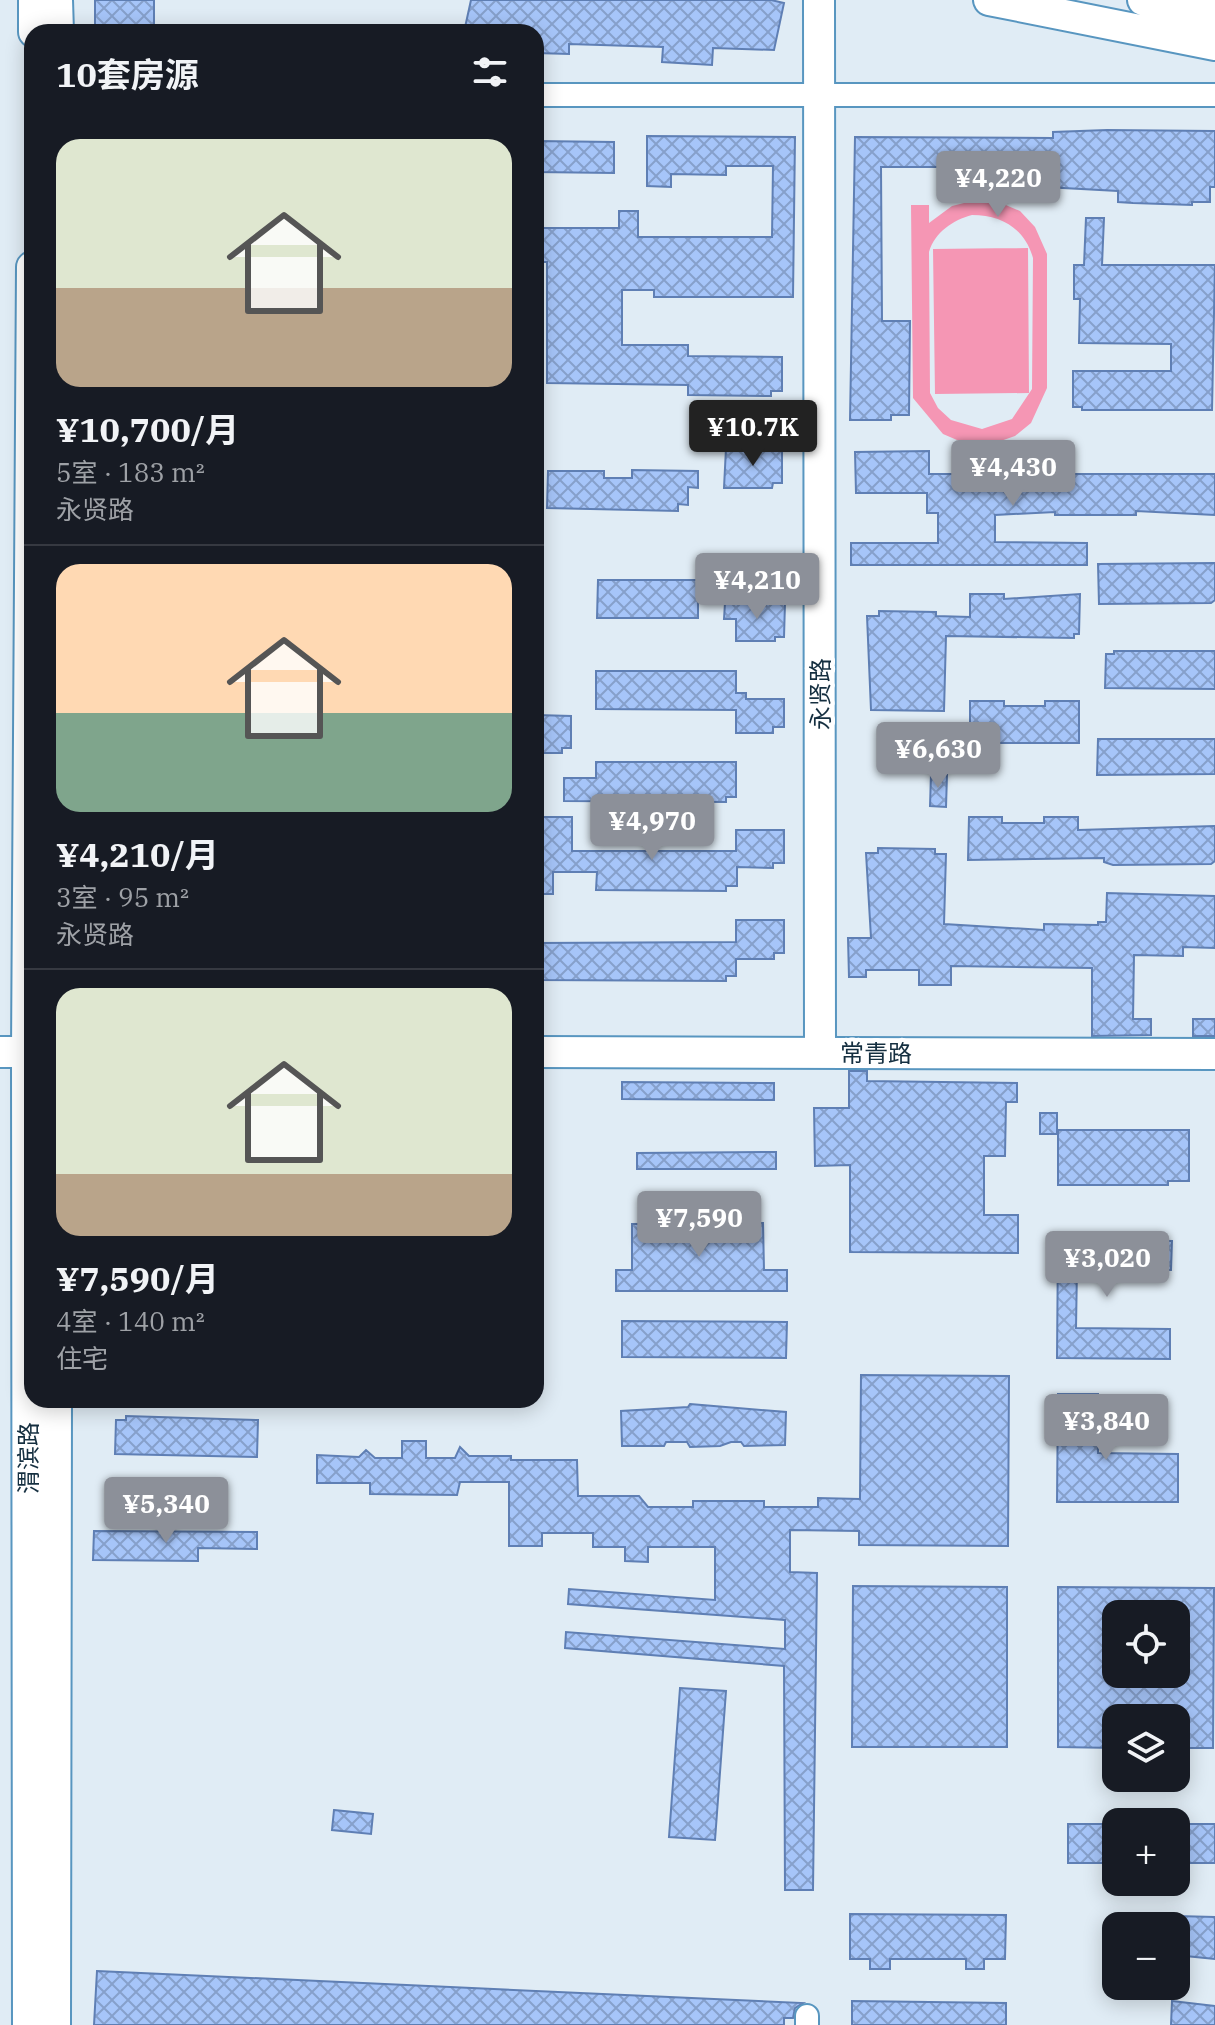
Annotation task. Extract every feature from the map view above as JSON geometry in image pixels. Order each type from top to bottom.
[{"type":"street","points":[[34,0],[34,24]]},
{"type":"street","points":[[57,0],[58,24]]},
{"type":"street","name":"永贤路","points":[[819,0],[820,1053]]},
{"type":"street","points":[[989,0],[1215,45]]},
{"type":"street","points":[[1143,0],[1215,15]]},
{"type":"street","points":[[544,95],[1215,95]]},
{"type":"street","name":"渭滨路","points":[[24,790],[20,1052],[28,2025]]},
{"type":"street","name":"常青路","points":[[544,1052],[1215,1054]]},
{"type":"street","name":"渭滨路","points":[[55,2025],[56,1408]]},
{"type":"shaded area","points":[[976,200],[1001,203],[1020,211],[1035,227],[1047,254],[1047,388],[1031,423],[1015,436],[992,444],[964,443],[943,434],[913,398],[911,205],[929,205],[929,223],[952,206]],"holes":[[[972,215],[1011,226],[1024,239],[1033,258],[1032,389],[1012,419],[982,429],[951,420],[938,408],[930,393],[929,252],[940,233],[952,224]]]},
{"type":"shaded area","points":[[1028,248],[1029,393],[935,394],[933,249]]},
{"type":"building","points":[[95,0],[154,0],[154,24],[95,24]]},
{"type":"building","points":[[471,0],[771,0],[784,3],[774,50],[713,48],[712,65],[662,62],[663,47],[569,44],[569,54],[544,53],[544,24],[466,24]]},
{"type":"building","points":[[1215,131],[1215,187],[1210,187],[1210,202],[1192,202],[1192,205],[1118,202],[1118,191],[1045,187],[1045,167],[881,167],[882,321],[910,321],[909,415],[891,415],[891,420],[850,420],[855,137],[1053,138],[1053,132]]},
{"type":"building","points":[[647,136],[795,137],[793,297],[654,297],[654,290],[622,290],[622,345],[688,345],[688,356],[782,357],[782,391],[771,391],[771,396],[688,395],[688,385],[547,383],[544,228],[619,228],[619,211],[638,211],[638,237],[772,237],[773,166],[726,166],[726,175],[671,174],[671,187],[647,186]]},
{"type":"building","points":[[544,141],[614,142],[614,173],[544,172]]},
{"type":"building","points":[[1086,218],[1104,218],[1102,265],[1215,265],[1212,410],[1082,410],[1082,407],[1073,407],[1073,371],[1171,371],[1171,344],[1079,343],[1080,299],[1074,299],[1074,265],[1084,265]]},
{"type":"building","points":[[726,448],[782,449],[782,483],[773,483],[772,488],[724,488]]},
{"type":"building","points":[[929,451],[929,474],[1215,474],[1215,515],[1136,511],[1136,515],[1055,515],[1055,512],[995,515],[995,542],[1087,543],[1087,565],[851,565],[851,543],[938,543],[938,513],[927,513],[927,493],[856,493],[855,452]]},
{"type":"building","points":[[632,470],[698,471],[698,488],[688,487],[688,505],[678,504],[678,511],[547,508],[548,471],[604,471],[604,478],[632,478]]},
{"type":"building","points":[[1215,563],[1215,600],[1211,603],[1099,604],[1098,564]]},
{"type":"building","points":[[598,580],[698,580],[698,618],[597,618]]},
{"type":"building","points":[[970,594],[1004,594],[1004,599],[1080,594],[1079,634],[1074,634],[1074,638],[946,636],[944,711],[871,710],[867,616],[879,616],[879,611],[936,612],[936,616],[970,617]]},
{"type":"building","points":[[725,603],[785,603],[784,637],[775,637],[775,641],[736,641],[736,619],[724,619]]},
{"type":"building","points":[[1114,651],[1215,651],[1215,689],[1105,688],[1106,654],[1114,654]]},
{"type":"building","points":[[596,671],[736,671],[736,693],[746,693],[746,699],[784,699],[784,727],[773,727],[773,733],[736,733],[736,710],[596,709]]},
{"type":"building","points":[[970,701],[1004,701],[1004,706],[1045,706],[1045,701],[1079,701],[1079,743],[970,743]]},
{"type":"building","points":[[544,715],[571,716],[571,748],[562,748],[562,753],[544,753]]},
{"type":"building","points":[[1098,739],[1215,739],[1215,774],[1097,775]]},
{"type":"building","points":[[596,762],[736,762],[736,797],[726,797],[726,802],[564,801],[564,778],[596,778]]},
{"type":"building","points":[[931,774],[947,775],[946,807],[930,806]]},
{"type":"building","points":[[544,817],[572,817],[572,851],[736,851],[736,830],[784,830],[784,863],[773,863],[773,868],[737,867],[737,886],[726,886],[726,891],[596,890],[597,872],[553,872],[553,894],[544,894]]},
{"type":"building","points":[[969,817],[1002,817],[1002,823],[1044,823],[1044,817],[1078,817],[1078,830],[1215,826],[1215,861],[1211,864],[1113,865],[1104,862],[1104,858],[968,860]]},
{"type":"building","points":[[878,848],[935,849],[935,854],[946,854],[944,924],[1044,930],[1044,924],[1098,925],[1098,922],[1106,922],[1107,893],[1215,896],[1215,948],[1183,947],[1183,956],[1134,955],[1133,1019],[1151,1019],[1151,1035],[1092,1036],[1092,968],[951,966],[951,985],[919,985],[919,970],[866,970],[866,977],[849,977],[848,938],[871,938],[866,853],[878,853]]},
{"type":"building","points":[[736,920],[784,920],[784,953],[774,953],[774,959],[736,959],[736,976],[726,976],[726,981],[544,980],[544,943],[736,942]]},
{"type":"building","points":[[1193,1019],[1215,1019],[1215,1036],[1193,1036]]},
{"type":"building","points":[[849,1071],[867,1071],[867,1081],[1017,1083],[1017,1102],[1006,1102],[1005,1156],[984,1156],[984,1215],[1018,1215],[1018,1253],[850,1252],[850,1165],[815,1166],[814,1108],[849,1108]]},
{"type":"building","points":[[622,1082],[774,1083],[774,1100],[622,1099]]},
{"type":"building","points":[[1040,1113],[1057,1113],[1057,1134],[1040,1134]]},
{"type":"building","points":[[1058,1130],[1189,1130],[1189,1181],[1168,1181],[1168,1185],[1058,1185]]},
{"type":"building","points":[[776,1152],[776,1169],[637,1169],[637,1153]]},
{"type":"building","points":[[763,1223],[764,1270],[787,1270],[787,1291],[616,1291],[616,1270],[632,1270],[632,1224]]},
{"type":"building","points":[[1058,1239],[1172,1241],[1171,1270],[1077,1268],[1076,1328],[1170,1329],[1170,1359],[1057,1358]]},
{"type":"building","points":[[622,1321],[787,1322],[786,1358],[622,1357]]},
{"type":"building","points":[[861,1375],[1009,1376],[1008,1546],[859,1545],[859,1531],[790,1530],[790,1572],[817,1573],[813,1890],[785,1890],[784,1666],[565,1648],[566,1632],[785,1649],[785,1620],[568,1604],[569,1589],[715,1600],[715,1547],[648,1547],[648,1562],[625,1561],[625,1547],[593,1547],[593,1533],[542,1533],[542,1546],[509,1546],[509,1482],[460,1482],[457,1495],[370,1494],[370,1483],[317,1483],[317,1455],[359,1457],[366,1450],[375,1458],[402,1458],[402,1441],[426,1441],[426,1458],[455,1458],[460,1447],[469,1456],[511,1456],[511,1460],[577,1460],[578,1496],[639,1496],[648,1507],[693,1507],[693,1501],[764,1501],[764,1507],[818,1507],[818,1498],[860,1499]]},
{"type":"building","points":[[1058,1394],[1098,1394],[1098,1453],[1178,1454],[1178,1502],[1057,1502]]},
{"type":"building","points":[[690,1404],[786,1412],[785,1445],[744,1446],[741,1442],[731,1442],[720,1446],[690,1447],[687,1442],[666,1442],[664,1446],[622,1446],[621,1411],[688,1407]]},
{"type":"building","points":[[126,1416],[258,1420],[257,1457],[115,1454],[116,1420],[126,1420]]},
{"type":"building","points":[[94,1531],[257,1532],[257,1549],[198,1548],[198,1561],[93,1560]]},
{"type":"building","points":[[853,1586],[1007,1587],[1007,1747],[852,1747]]},
{"type":"building","points":[[1058,1587],[1214,1588],[1213,1748],[1190,1748],[1190,1704],[1102,1704],[1102,1748],[1058,1747]]},
{"type":"building","points":[[680,1688],[726,1691],[715,1840],[669,1837]]},
{"type":"building","points":[[334,1810],[373,1814],[371,1834],[332,1830]]},
{"type":"building","points":[[1068,1824],[1102,1824],[1102,1863],[1068,1863]]},
{"type":"building","points":[[1190,1824],[1215,1824],[1215,1863],[1190,1863]]},
{"type":"building","points":[[850,1914],[1006,1915],[1005,1959],[984,1959],[984,1969],[966,1969],[966,1959],[890,1959],[890,1969],[870,1969],[870,1959],[850,1959]]},
{"type":"building","points":[[1190,1916],[1215,1917],[1215,1959],[1190,1956]]},
{"type":"building","points":[[97,1971],[803,2003],[795,2008],[793,2018],[784,2018],[784,2025],[94,2025]]},
{"type":"building","points":[[852,2001],[1006,2003],[1006,2025],[852,2025]]},
{"type":"building","points":[[1172,2001],[1215,2006],[1215,2025],[1171,2025]]}]
